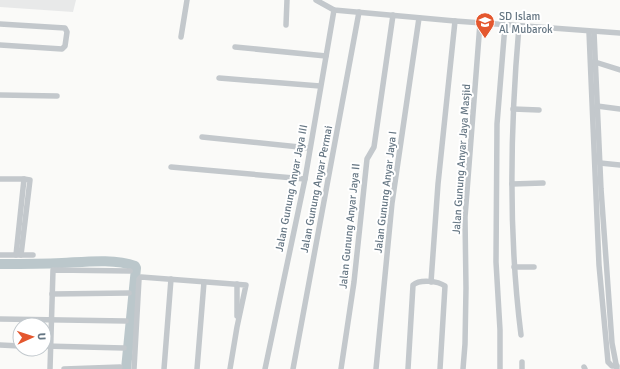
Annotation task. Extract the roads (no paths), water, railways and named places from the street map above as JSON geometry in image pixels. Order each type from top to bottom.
[{"type":"street","points":[[181,37],[187,0]]},
{"type":"street","points":[[286,25],[287,0]]},
{"type":"street","points":[[316,0],[334,10],[454,21],[620,33]]},
{"type":"street","name":"Jalan Gunung Anyar Jaya III","points":[[265,369],[305,179],[309,148],[334,10]]},
{"type":"street","name":"Jalan Gunung Anyar Permai","points":[[293,369],[360,12]]},
{"type":"street","name":"Jalan Gunung Anyar Jaya II","points":[[341,369],[354,282],[367,159],[374,147],[393,15]]},
{"type":"street","name":"Jalan Gunung Anyar Jaya I","points":[[376,369],[392,202],[419,18]]},
{"type":"street","points":[[431,282],[438,184],[454,21]]},
{"type":"street","name":"Jalan Gunung Anyar Jaya Masjid","points":[[463,369],[466,296],[465,217],[480,23]]},
{"type":"street","points":[[0,24],[65,28],[67,32],[65,46],[62,49],[0,45]]},
{"type":"street","points":[[500,369],[500,330],[496,262],[497,124],[505,25]]},
{"type":"street","points":[[519,26],[513,108],[512,216],[514,267],[521,335]]},
{"type":"street","points":[[591,32],[595,62],[612,343],[617,368]]},
{"type":"street","points":[[591,32],[599,265],[608,362],[617,368]]},
{"type":"street","points":[[235,47],[326,56]]},
{"type":"street","points":[[595,62],[620,70]]},
{"type":"street","points":[[219,78],[320,86]]},
{"type":"street","points":[[0,95],[57,96]]},
{"type":"street","points":[[597,106],[620,109]]},
{"type":"street","points":[[513,108],[539,110]]},
{"type":"street","points":[[202,137],[309,148]]},
{"type":"street","points":[[600,164],[620,165]]},
{"type":"street","points":[[171,167],[305,179]]},
{"type":"street","points":[[0,179],[26,179],[18,255]]},
{"type":"street","points":[[512,184],[542,184]]},
{"type":"street","points":[[0,255],[33,255]]},
{"type":"street","points":[[514,267],[534,267]]},
{"type":"street","points":[[51,317],[53,270],[130,271]]},
{"type":"street","points":[[134,369],[139,279],[141,277],[246,285],[230,369]]},
{"type":"street","points":[[164,369],[171,279]]},
{"type":"street","points":[[197,369],[204,282]]},
{"type":"street","points":[[408,369],[413,285],[417,282],[431,282],[443,284],[445,286],[440,369]]},
{"type":"street","points":[[237,284],[237,327]]},
{"type":"street","points":[[52,294],[129,293]]},
{"type":"street","points":[[0,319],[12,319]]},
{"type":"street","points":[[52,319],[126,321]]},
{"type":"street","points":[[0,345],[12,346]]},
{"type":"street","points":[[52,346],[124,348]]},
{"type":"street","points":[[50,369],[51,357]]},
{"type":"street","points":[[522,362],[522,369]]},
{"type":"street","points":[[64,369],[120,367]]},
{"type":"waterway","points":[[0,264],[46,264],[108,261],[135,266],[126,369]]},
{"type":"place","name":"SD Islam Al Mubarok","points":[[485,39]]}]
